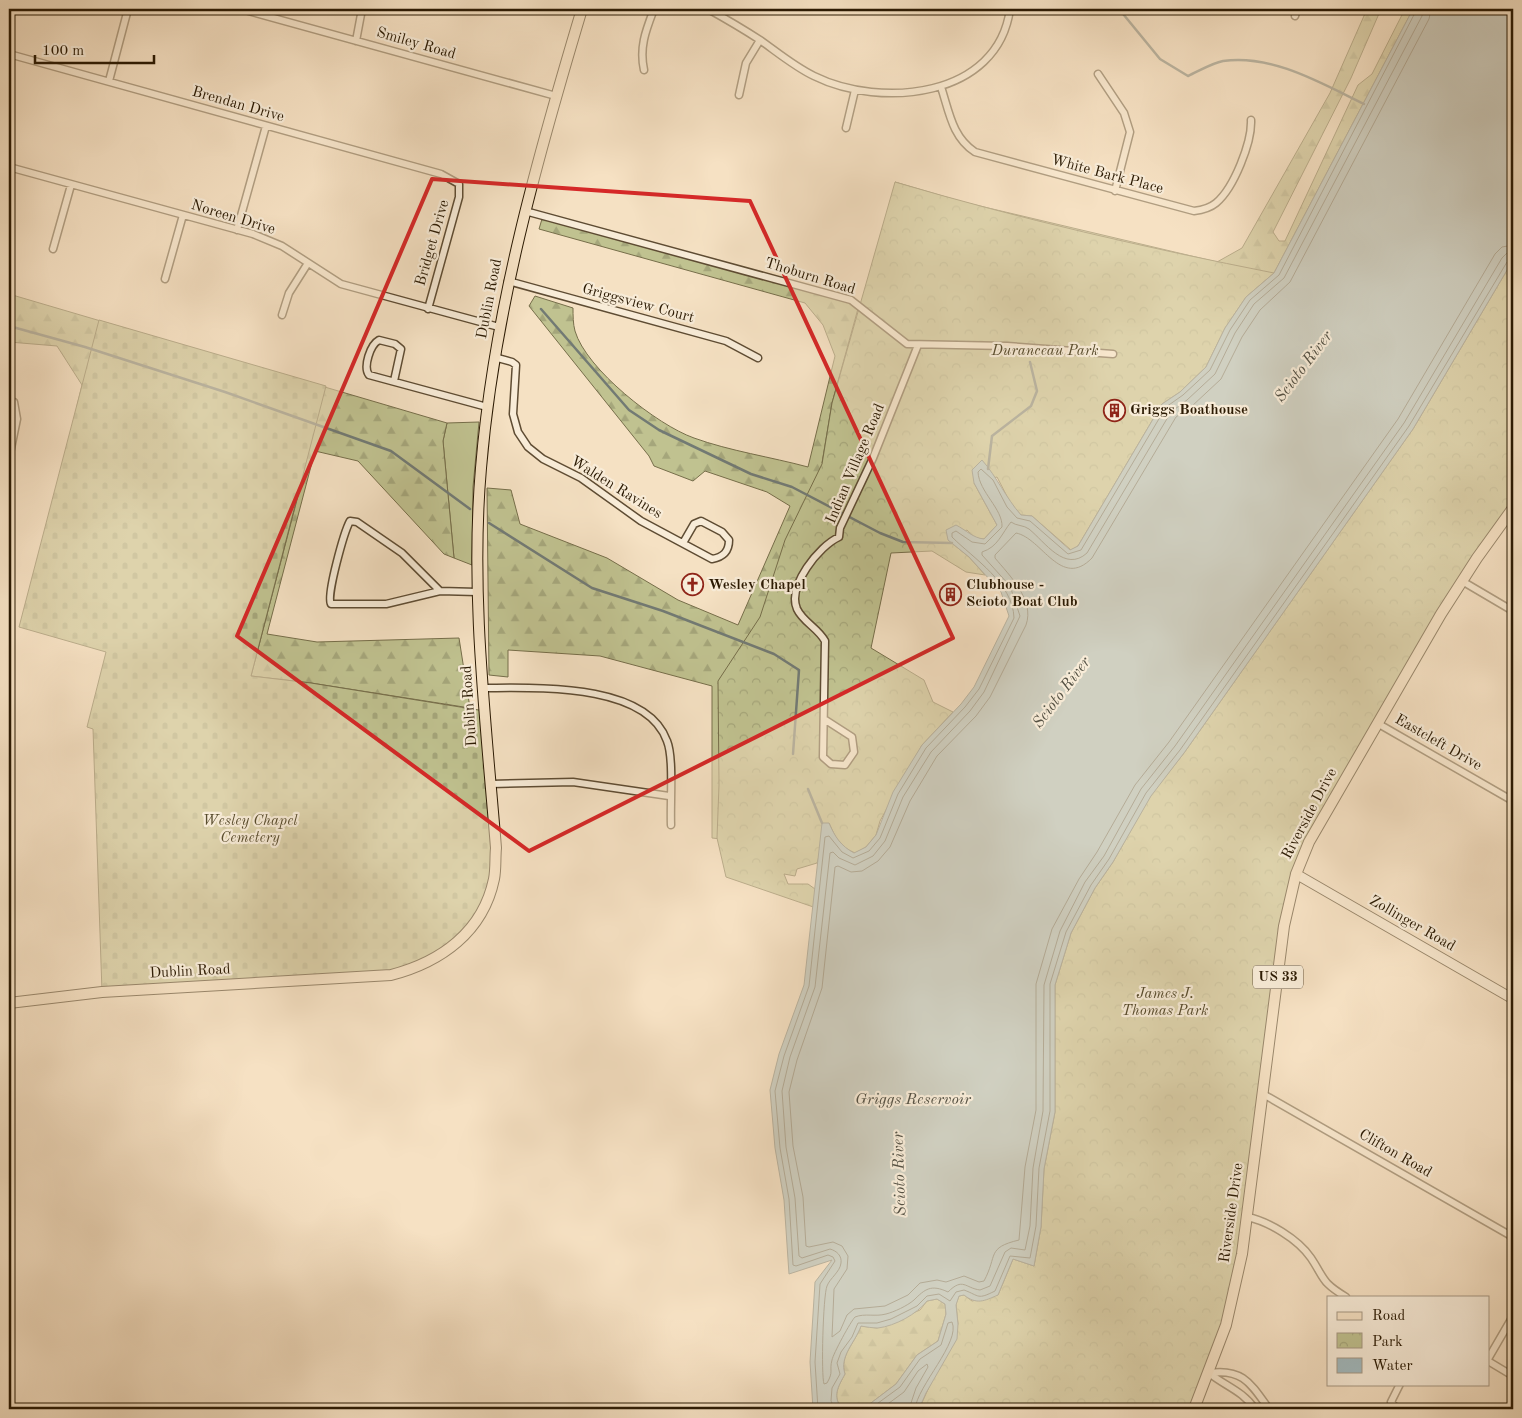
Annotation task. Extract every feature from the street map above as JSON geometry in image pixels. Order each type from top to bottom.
[{"type":"main road","name":"Dublin Road","points":[[9,1003],[107,992],[374,978],[406,971],[442,955],[462,939],[477,919],[490,893],[494,877],[496,848],[477,592],[480,470],[487,407],[508,281],[556,96],[582,9]]},
{"type":"main road","name":"Riverside Drive","points":[[1194,1409],[1209,1373],[1231,1305],[1242,1254],[1284,926],[1296,874],[1309,842],[1377,723],[1462,581],[1513,508]]},
{"type":"main road","name":"Zollinger Road","points":[[1296,874],[1513,1000]]},
{"type":"street","points":[[108,81],[128,9]]},
{"type":"street","name":"Smiley Road","points":[[242,9],[556,96]]},
{"type":"street","points":[[356,41],[362,9]]},
{"type":"street","points":[[644,70],[641,55],[643,39],[654,9]]},
{"type":"street","points":[[708,9],[760,40],[814,76],[854,90],[897,93],[941,87],[965,77],[984,62],[1002,36],[1010,9]]},
{"type":"street","points":[[738,95],[746,63],[760,40]]},
{"type":"street","name":"Brendan Drive","points":[[9,54],[441,174],[459,184]]},
{"type":"street","points":[[1098,74],[1124,113],[1130,132],[1115,190]]},
{"type":"street","name":"White Bark Place","points":[[941,87],[955,132],[963,144],[975,152],[1194,211],[1214,205],[1226,190],[1246,151],[1252,129],[1251,120]]},
{"type":"street","points":[[846,128],[854,90]]},
{"type":"street","points":[[237,230],[266,126]]},
{"type":"street","name":"Noreen Drive","points":[[9,167],[237,230],[282,246],[341,284],[499,327]]},
{"type":"street","name":"Bridget Drive","points":[[428,309],[459,197],[459,184]]},
{"type":"street","points":[[53,249],[71,185]]},
{"type":"street","name":"Thoburn Road","points":[[525,211],[851,300],[907,344],[1007,346],[1112,354]]},
{"type":"street","points":[[165,279],[183,216]]},
{"type":"street","points":[[282,315],[289,293],[308,263]]},
{"type":"street","name":"Griggsview Court","points":[[508,281],[726,341],[758,358]]},
{"type":"street","points":[[394,381],[401,349],[395,344],[379,340],[373,344],[366,367],[367,373],[394,381],[487,407]]},
{"type":"street","name":"Indian Village Road","points":[[824,719],[852,737],[854,752],[845,765],[831,764],[823,757],[825,641],[815,626],[801,615],[796,608],[797,587],[808,566],[824,547],[839,537],[840,528],[861,487],[918,344]]},
{"type":"street","name":"Walden Ravines","points":[[494,357],[516,365],[513,414],[518,432],[528,448],[543,459],[581,478],[641,521],[683,544],[712,559],[720,558],[726,553],[729,545],[726,535],[701,521],[694,524],[683,544]]},
{"type":"street","points":[[9,456],[17,418],[14,402]]},
{"type":"street","points":[[440,591],[402,553],[353,521],[348,525],[329,602],[333,605],[386,604],[440,591],[477,592]]},
{"type":"street","points":[[1462,581],[1513,611]]},
{"type":"street","points":[[483,688],[584,690],[649,713],[662,731],[669,749],[671,825]]},
{"type":"street","name":"Eastcleft Drive","points":[[1377,723],[1513,801]]},
{"type":"street","points":[[491,784],[573,782],[669,796]]},
{"type":"street","name":"Clifton Road","points":[[1263,1094],[1513,1238]]},
{"type":"street","points":[[1247,1217],[1258,1219],[1296,1242],[1310,1258],[1326,1284],[1344,1296]]},
{"type":"street","points":[[1490,1356],[1513,1316]]},
{"type":"street","points":[[1490,1361],[1513,1376]]},
{"type":"street","points":[[1209,1373],[1227,1370],[1250,1383],[1269,1409]]},
{"type":"street","points":[[1209,1373],[1221,1383],[1240,1391],[1254,1409]]},
{"type":"street","points":[[1397,1409],[1391,1402],[1399,1386]]},
{"type":"highlighted area","points":[[432,179],[750,201],[953,638],[529,851],[237,636]]},
{"type":"green space","points":[[1367,9],[1381,9],[1351,78],[1273,232],[1279,241],[1285,241],[1358,85],[1372,74],[1405,9],[1413,9],[1274,273],[1246,297],[895,182],[963,202],[1217,262],[1242,248],[1330,93]]},
{"type":"green space","name":"Duranceau Park","points":[[895,182],[1084,232],[1274,273],[1246,297],[1225,328],[1206,367],[1180,392],[1162,404],[1078,546],[1071,550],[1032,516],[1021,515],[1011,504],[997,477],[974,483],[997,525],[984,539],[974,538],[967,530],[948,540],[969,557],[985,575],[966,572],[932,551],[891,553],[871,648],[924,680],[933,702],[953,712],[922,745],[880,821],[876,835],[866,847],[855,853],[845,848],[836,838],[829,823],[817,863],[797,869],[795,876],[784,874],[788,884],[808,884],[822,894],[825,911],[726,877],[717,838],[719,785],[718,681],[760,617],[785,540],[822,464],[832,403]]},
{"type":"green space","points":[[542,219],[859,305],[832,403],[822,463],[846,477],[740,841],[712,838],[712,686],[600,656],[508,650],[508,677],[489,675],[487,488],[511,490],[520,524],[607,558],[678,600],[738,625],[790,506],[767,492],[705,471],[693,481],[654,466],[649,456],[529,306],[535,296],[573,308],[575,331],[593,362],[625,394],[661,421],[694,438],[722,447],[808,467],[835,356],[823,325],[805,303],[539,229]]},
{"type":"green space","name":"James J. Thomas Park","points":[[1513,260],[1513,508],[1477,558],[1296,874],[1237,1278],[1194,1409],[919,1409],[958,1324],[956,1304],[959,1296],[964,1295],[972,1301],[998,1295],[1013,1259],[1034,1266],[1041,1227],[1044,1169],[1055,1112],[1055,985],[1071,933],[1095,888],[1113,862],[1151,795],[1184,753],[1413,429]]},
{"type":"green space","points":[[9,294],[447,423],[443,441],[454,558],[444,554],[358,461],[315,451],[267,634],[317,642],[459,638],[470,708],[311,683],[251,676],[304,473],[77,406],[82,385],[57,346],[9,342]]},
{"type":"green space","name":"Wesley Chapel Cemetery","points":[[99,320],[326,386],[251,676],[311,683],[485,711],[495,877],[462,939],[406,971],[102,992],[93,729],[87,727],[106,652],[19,627]]},
{"type":"green space","points":[[479,422],[473,487],[472,565],[454,558],[443,441],[447,423]]},
{"type":"green space","points":[[937,1299],[945,1304],[946,1314],[938,1341],[917,1355],[896,1384],[863,1409],[842,1409],[837,1400],[837,1392],[845,1374],[844,1361],[861,1326],[877,1328],[920,1310],[927,1301]]},
{"type":"water","name":"Griggs Reservoir","points":[[1413,9],[1513,9],[1513,260],[1413,429],[1184,753],[1151,796],[1113,862],[1095,888],[1071,933],[1055,985],[1055,1112],[1044,1169],[1041,1227],[1034,1266],[1013,1259],[998,1295],[981,1301],[973,1300],[964,1295],[959,1296],[956,1305],[957,1339],[919,1409],[863,1409],[896,1384],[917,1355],[938,1341],[946,1314],[945,1304],[937,1299],[927,1301],[912,1315],[891,1325],[878,1328],[861,1326],[844,1361],[845,1374],[837,1392],[837,1400],[842,1409],[813,1409],[810,1362],[815,1282],[832,1260],[789,1274],[784,1200],[775,1148],[770,1090],[779,1054],[804,985],[822,823],[829,823],[839,841],[854,853],[866,847],[876,835],[893,792],[922,745],[961,704],[974,687],[1009,616],[1001,592],[969,557],[948,540],[946,530],[956,525],[984,539],[997,525],[974,483],[972,470],[982,460],[1021,515],[1032,516],[1070,550],[1078,546],[1162,404],[1180,392],[1206,367],[1225,328],[1246,297],[1274,273]]},
{"type":"waterway","points":[[1119,9],[1160,59],[1188,76],[1223,61],[1260,62],[1296,72],[1364,104]]},
{"type":"waterway","points":[[541,309],[629,410],[659,430],[751,474],[792,487],[880,533],[903,542],[952,543]]},
{"type":"waterway","points":[[9,326],[85,347],[225,392],[391,451],[470,509]]},
{"type":"waterway","points":[[988,469],[992,436],[1031,406],[1037,391],[1030,362]]},
{"type":"waterway","points":[[489,523],[592,588],[663,611],[774,654],[799,670],[793,754]]},
{"type":"waterway","points":[[808,789],[822,823]]},
{"type":"place","name":"Griggs Boathouse","points":[[1114,410]]},
{"type":"place","name":"Wesley Chapel","points":[[692,585]]},
{"type":"place","name":"Clubhouse - Scioto Boat Club","points":[[950,594]]},
{"type":"water label","name":"Scioto River","points":[[1304,367]]},
{"type":"water label","name":"Scioto River","points":[[1062,693]]},
{"type":"water label","name":"Scioto River","points":[[900,1174]]}]
